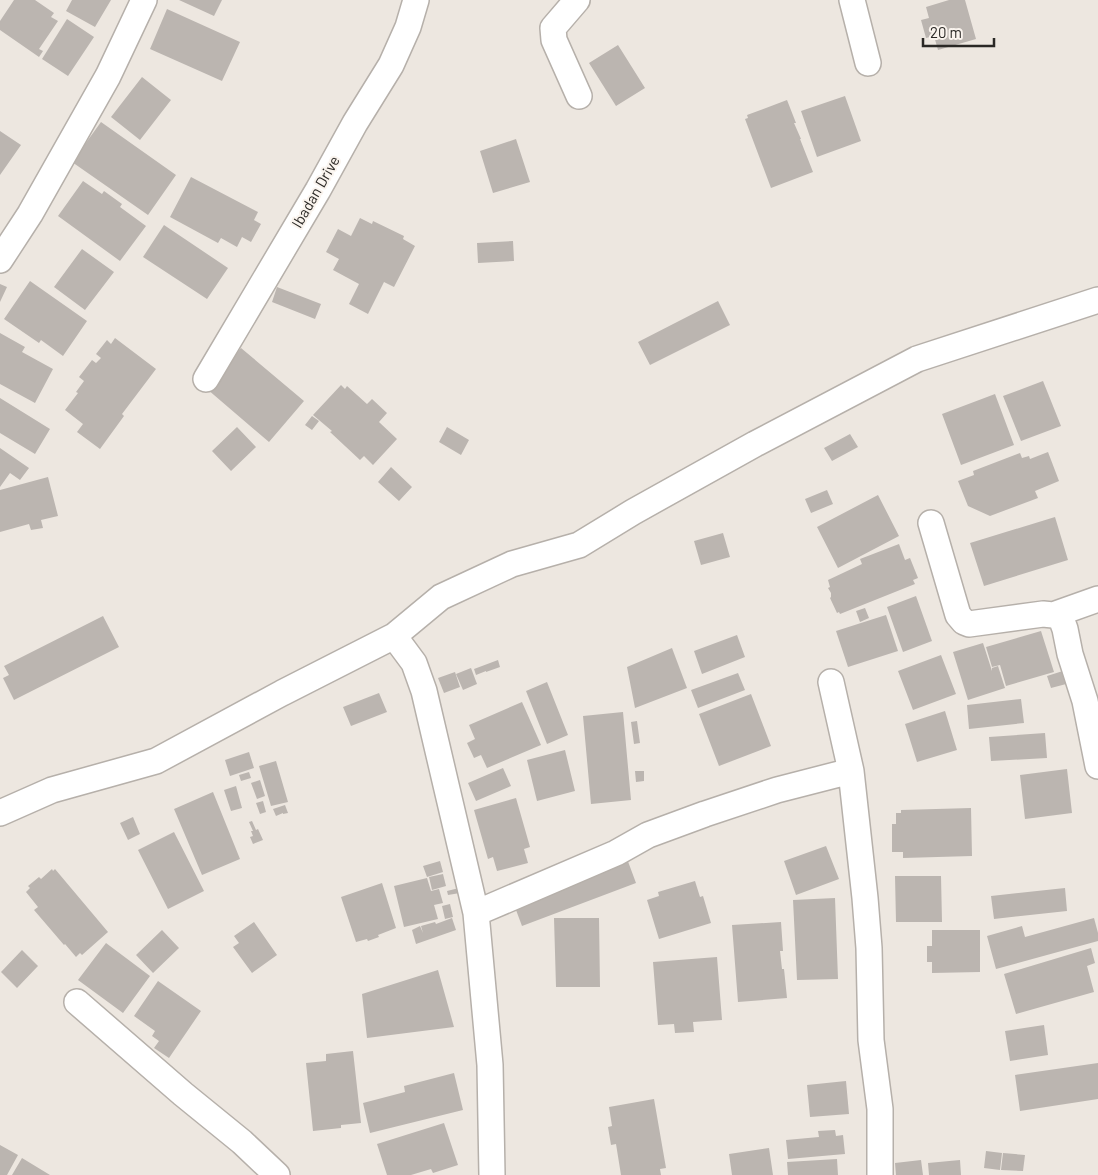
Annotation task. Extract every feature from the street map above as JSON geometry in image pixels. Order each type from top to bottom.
[{"type":"street","points":[[0,260],[30,214],[103,85],[144,0]]},
{"type":"street","name":"Ibadan Drive","points":[[206,379],[391,65],[408,28],[416,0]]},
{"type":"street","points":[[577,0],[553,28],[554,40],[579,96]]},
{"type":"street","points":[[852,0],[868,63]]},
{"type":"street","points":[[0,812],[52,790],[156,761],[282,693],[394,636],[440,597],[512,564],[579,545],[633,512],[755,444],[917,359],[1098,300]]},
{"type":"street","points":[[931,523],[958,615],[964,622],[969,624],[1043,614],[1061,618],[1097,757]]},
{"type":"street","points":[[1053,615],[1098,599]]},
{"type":"street","points":[[394,636],[414,663],[424,690],[476,913],[490,1065],[492,1175]]},
{"type":"street","points":[[831,682],[851,771],[866,906],[871,1040],[880,1109],[880,1175]]},
{"type":"street","points":[[476,913],[616,853],[648,835],[777,790],[851,771]]},
{"type":"street","points":[[77,1002],[242,1142],[277,1175]]},
{"type":"building","points":[[14,0],[35,0],[54,13],[51,17],[58,21],[39,49],[43,51],[39,57],[0,30],[0,21]]},
{"type":"building","points":[[72,0],[111,0],[95,27],[66,11]]},
{"type":"building","points":[[179,0],[222,0],[214,16]]},
{"type":"building","points":[[949,0],[965,0],[976,39],[938,50],[934,36],[926,38],[921,20],[929,18],[926,7]]},
{"type":"building","points":[[167,9],[240,42],[222,81],[150,49]]},
{"type":"building","points":[[67,19],[94,37],[68,76],[42,59]]},
{"type":"building","points":[[618,45],[645,88],[616,106],[589,63]]},
{"type":"building","points":[[142,77],[171,100],[140,140],[111,117]]},
{"type":"building","points":[[845,96],[861,141],[817,157],[801,111]]},
{"type":"building","points":[[787,100],[813,172],[771,188],[745,119],[748,118],[747,115]]},
{"type":"building","points":[[101,122],[176,175],[148,215],[72,162]]},
{"type":"building","points":[[0,131],[21,145],[0,175]]},
{"type":"building","points":[[516,139],[530,182],[493,193],[480,151]]},
{"type":"building","points":[[191,177],[258,212],[254,220],[261,224],[251,242],[242,237],[237,247],[221,238],[218,243],[170,217]]},
{"type":"building","points":[[83,181],[102,194],[104,191],[122,204],[120,207],[146,226],[120,261],[58,216]]},
{"type":"building","points":[[360,218],[372,224],[373,221],[404,236],[403,239],[415,246],[394,287],[384,282],[368,314],[349,304],[359,284],[333,270],[339,259],[326,252],[338,229],[351,236]]},
{"type":"building","points":[[164,225],[228,268],[207,299],[143,257]]},
{"type":"building","points":[[513,241],[514,261],[478,263],[477,243]]},
{"type":"building","points":[[82,249],[114,272],[85,310],[54,287]]},
{"type":"building","points":[[30,281],[87,321],[63,356],[41,340],[39,343],[4,319]]},
{"type":"building","points":[[0,284],[7,287],[0,302]]},
{"type":"building","points":[[277,287],[321,304],[315,319],[272,302]]},
{"type":"building","points":[[718,301],[730,325],[650,365],[638,342]]},
{"type":"building","points":[[0,333],[25,347],[22,352],[53,369],[35,403],[0,384]]},
{"type":"building","points":[[115,338],[156,369],[122,414],[124,416],[100,449],[77,432],[83,424],[65,410],[78,393],[76,392],[84,381],[79,377],[92,360],[96,363],[101,358],[96,354],[107,340],[111,344]]},
{"type":"building","points":[[241,348],[304,401],[269,442],[207,389]]},
{"type":"building","points":[[1043,381],[1061,426],[1021,441],[1003,396]]},
{"type":"building","points":[[341,385],[345,389],[347,386],[367,404],[372,399],[387,413],[379,422],[397,439],[373,465],[364,456],[360,460],[330,432],[332,431],[313,415]]},
{"type":"building","points":[[995,394],[1014,445],[961,465],[942,414]]},
{"type":"building","points":[[0,398],[50,429],[35,454],[0,433]]},
{"type":"building","points":[[312,416],[319,421],[312,430],[305,425]]},
{"type":"building","points":[[237,427],[256,447],[231,471],[212,451]]},
{"type":"building","points":[[447,427],[469,440],[461,455],[439,442]]},
{"type":"building","points":[[850,434],[858,447],[832,461],[824,448]]},
{"type":"building","points":[[0,448],[29,468],[20,480],[10,473],[0,487]]},
{"type":"building","points":[[1048,452],[1059,481],[1035,491],[1038,498],[990,516],[968,506],[958,481],[974,475],[973,471],[1020,453],[1022,458],[1029,456],[1030,459]]},
{"type":"building","points":[[391,467],[412,487],[399,501],[378,482]]},
{"type":"building","points":[[48,477],[58,516],[41,520],[43,528],[31,530],[29,524],[0,532],[0,490]]},
{"type":"building","points":[[827,490],[833,504],[811,513],[805,499]]},
{"type":"building","points":[[878,495],[899,536],[838,568],[817,527]]},
{"type":"building","points":[[1055,517],[1068,560],[984,586],[970,543]]},
{"type":"building","points":[[723,533],[730,557],[701,565],[694,541]]},
{"type":"building","points":[[899,544],[905,560],[910,558],[918,578],[913,580],[915,584],[840,614],[839,612],[837,613],[830,598],[831,593],[828,588],[830,587],[828,580],[862,564],[860,559]]},
{"type":"building","points":[[916,596],[932,641],[903,652],[887,607]]},
{"type":"building","points":[[865,608],[869,618],[860,622],[856,611]]},
{"type":"building","points":[[886,615],[898,651],[848,667],[836,631]]},
{"type":"building","points":[[103,616],[119,647],[14,700],[3,678],[9,675],[4,666]]},
{"type":"building","points":[[1041,631],[1054,672],[1006,686],[1000,665],[992,667],[986,647]]},
{"type":"building","points":[[737,635],[745,657],[702,674],[694,651]]},
{"type":"building","points":[[983,643],[992,671],[992,668],[998,666],[1005,688],[968,700],[953,652]]},
{"type":"building","points":[[672,648],[687,688],[635,708],[627,667]]},
{"type":"building","points":[[941,655],[956,694],[913,710],[898,671]]},
{"type":"building","points":[[498,660],[500,667],[476,675],[474,669]]},
{"type":"building","points":[[471,668],[477,684],[463,690],[456,674]]},
{"type":"building","points":[[1066,670],[1070,683],[1051,688],[1047,676]]},
{"type":"building","points":[[455,672],[460,687],[444,693],[438,678]]},
{"type":"building","points":[[738,673],[745,690],[698,708],[691,690]]},
{"type":"building","points":[[547,682],[568,735],[547,744],[526,691]]},
{"type":"building","points":[[379,693],[387,712],[351,726],[343,707]]},
{"type":"building","points":[[751,694],[771,746],[719,766],[699,714]]},
{"type":"building","points":[[1021,699],[1024,723],[969,729],[967,705]]},
{"type":"building","points":[[522,702],[541,745],[487,768],[481,755],[474,758],[467,743],[475,739],[469,725]]},
{"type":"building","points":[[945,711],[957,750],[917,762],[905,724]]},
{"type":"building","points":[[623,712],[631,800],[591,804],[583,716]]},
{"type":"building","points":[[637,721],[640,743],[634,744],[631,722]]},
{"type":"building","points":[[1045,733],[1047,758],[991,761],[989,737]]},
{"type":"building","points":[[565,750],[575,791],[537,801],[527,760]]},
{"type":"building","points":[[249,752],[254,768],[230,776],[225,760]]},
{"type":"building","points":[[276,761],[288,802],[271,806],[259,766]]},
{"type":"building","points":[[503,768],[511,786],[476,801],[468,783]]},
{"type":"building","points":[[1067,769],[1072,813],[1025,819],[1020,775]]},
{"type":"building","points":[[635,771],[644,771],[644,781],[636,782]]},
{"type":"building","points":[[249,772],[251,778],[241,781],[239,775]]},
{"type":"building","points":[[260,780],[265,796],[257,799],[251,783]]},
{"type":"building","points":[[236,786],[242,808],[231,811],[224,790]]},
{"type":"building","points":[[213,792],[240,859],[202,875],[174,809]]},
{"type":"building","points":[[516,798],[530,847],[524,849],[528,863],[497,871],[493,857],[488,859],[474,810]]},
{"type":"building","points":[[263,801],[266,812],[260,814],[256,803]]},
{"type":"building","points":[[285,805],[288,813],[276,816],[273,809]]},
{"type":"building","points":[[971,808],[972,856],[903,858],[903,852],[892,852],[892,824],[896,824],[896,813],[901,813],[901,810]]},
{"type":"building","points":[[133,817],[140,834],[128,840],[120,823]]},
{"type":"building","points":[[252,821],[263,840],[253,844],[250,837],[253,836],[251,831],[253,831],[249,822]]},
{"type":"building","points":[[174,832],[204,891],[168,909],[138,850]]},
{"type":"building","points":[[826,846],[839,879],[796,895],[784,861]]},
{"type":"building","points":[[626,856],[636,883],[522,926],[513,902]]},
{"type":"building","points":[[440,861],[443,872],[427,877],[423,866]]},
{"type":"building","points":[[52,869],[53,871],[55,869],[108,932],[82,955],[80,953],[76,957],[34,910],[38,907],[26,892],[30,888],[28,886],[39,877],[41,879]]},
{"type":"building","points":[[443,874],[446,886],[432,890],[429,877]]},
{"type":"building","points":[[895,876],[941,876],[942,922],[896,922]]},
{"type":"building","points":[[427,878],[431,891],[439,889],[443,903],[434,905],[438,919],[404,927],[394,886]]},
{"type":"building","points":[[695,881],[700,897],[703,896],[711,923],[659,939],[647,900],[659,896],[658,892]]},
{"type":"building","points":[[382,883],[396,928],[368,941],[367,939],[356,942],[341,897]]},
{"type":"building","points":[[459,888],[460,893],[448,895],[447,891]]},
{"type":"building","points":[[1065,888],[1067,911],[994,919],[991,896]]},
{"type":"building","points":[[835,898],[838,979],[797,980],[793,900]]},
{"type":"building","points":[[450,904],[453,917],[445,919],[442,906]]},
{"type":"building","points":[[452,918],[456,930],[416,944],[412,930],[420,926],[423,933],[421,926],[435,922],[436,924]]},
{"type":"building","points":[[554,918],[599,918],[600,987],[556,987]]},
{"type":"building","points":[[1094,918],[1098,941],[996,969],[987,936],[1022,926],[1025,937]]},
{"type":"building","points":[[254,922],[277,955],[252,973],[233,947],[239,943],[234,936]]},
{"type":"building","points":[[781,922],[783,951],[780,951],[787,998],[738,1002],[732,925]]},
{"type":"building","points":[[162,930],[179,948],[153,973],[136,955]]},
{"type":"building","points":[[932,930],[980,930],[980,972],[932,973],[932,962],[927,962],[927,946],[932,946]]},
{"type":"building","points":[[106,943],[150,976],[123,1013],[78,980]]},
{"type":"building","points":[[1091,948],[1095,963],[1087,966],[1094,992],[1016,1014],[1004,974]]},
{"type":"building","points":[[22,950],[38,966],[17,988],[1,972]]},
{"type":"building","points":[[717,957],[722,1020],[693,1022],[694,1032],[675,1033],[674,1024],[658,1025],[653,962]]},
{"type":"building","points":[[438,970],[454,1027],[367,1038],[362,994]]},
{"type":"building","points":[[158,981],[201,1011],[169,1058],[154,1048],[159,1041],[152,1036],[155,1031],[134,1016]]},
{"type":"building","points":[[1044,1025],[1048,1055],[1010,1061],[1005,1031]]},
{"type":"building","points":[[353,1051],[361,1123],[341,1125],[341,1128],[313,1131],[306,1063],[326,1061],[326,1054]]},
{"type":"building","points":[[1098,1063],[1098,1099],[1020,1111],[1015,1075]]},
{"type":"building","points":[[454,1073],[463,1110],[370,1133],[363,1103],[405,1092],[404,1086]]},
{"type":"building","points":[[846,1081],[849,1114],[810,1117],[807,1085]]},
{"type":"building","points":[[654,1099],[666,1168],[660,1169],[661,1175],[621,1175],[616,1144],[611,1145],[608,1127],[612,1126],[609,1107]]},
{"type":"building","points":[[444,1123],[458,1165],[433,1173],[431,1169],[411,1175],[387,1175],[377,1144]]},
{"type":"building","points":[[835,1130],[836,1136],[843,1135],[845,1154],[788,1159],[786,1140],[819,1137],[818,1131]]},
{"type":"building","points":[[0,1145],[18,1155],[7,1175],[0,1175]]},
{"type":"building","points":[[769,1148],[773,1175],[732,1175],[729,1154]]},
{"type":"building","points":[[986,1151],[1002,1153],[1000,1170],[984,1168]]},
{"type":"building","points":[[1003,1153],[1025,1155],[1023,1171],[1001,1170]]},
{"type":"building","points":[[22,1158],[50,1175],[12,1175]]},
{"type":"building","points":[[837,1159],[838,1175],[788,1175],[787,1162]]},
{"type":"building","points":[[921,1160],[923,1175],[896,1175],[895,1163]]},
{"type":"building","points":[[960,1160],[961,1175],[929,1175],[928,1163]]}]
